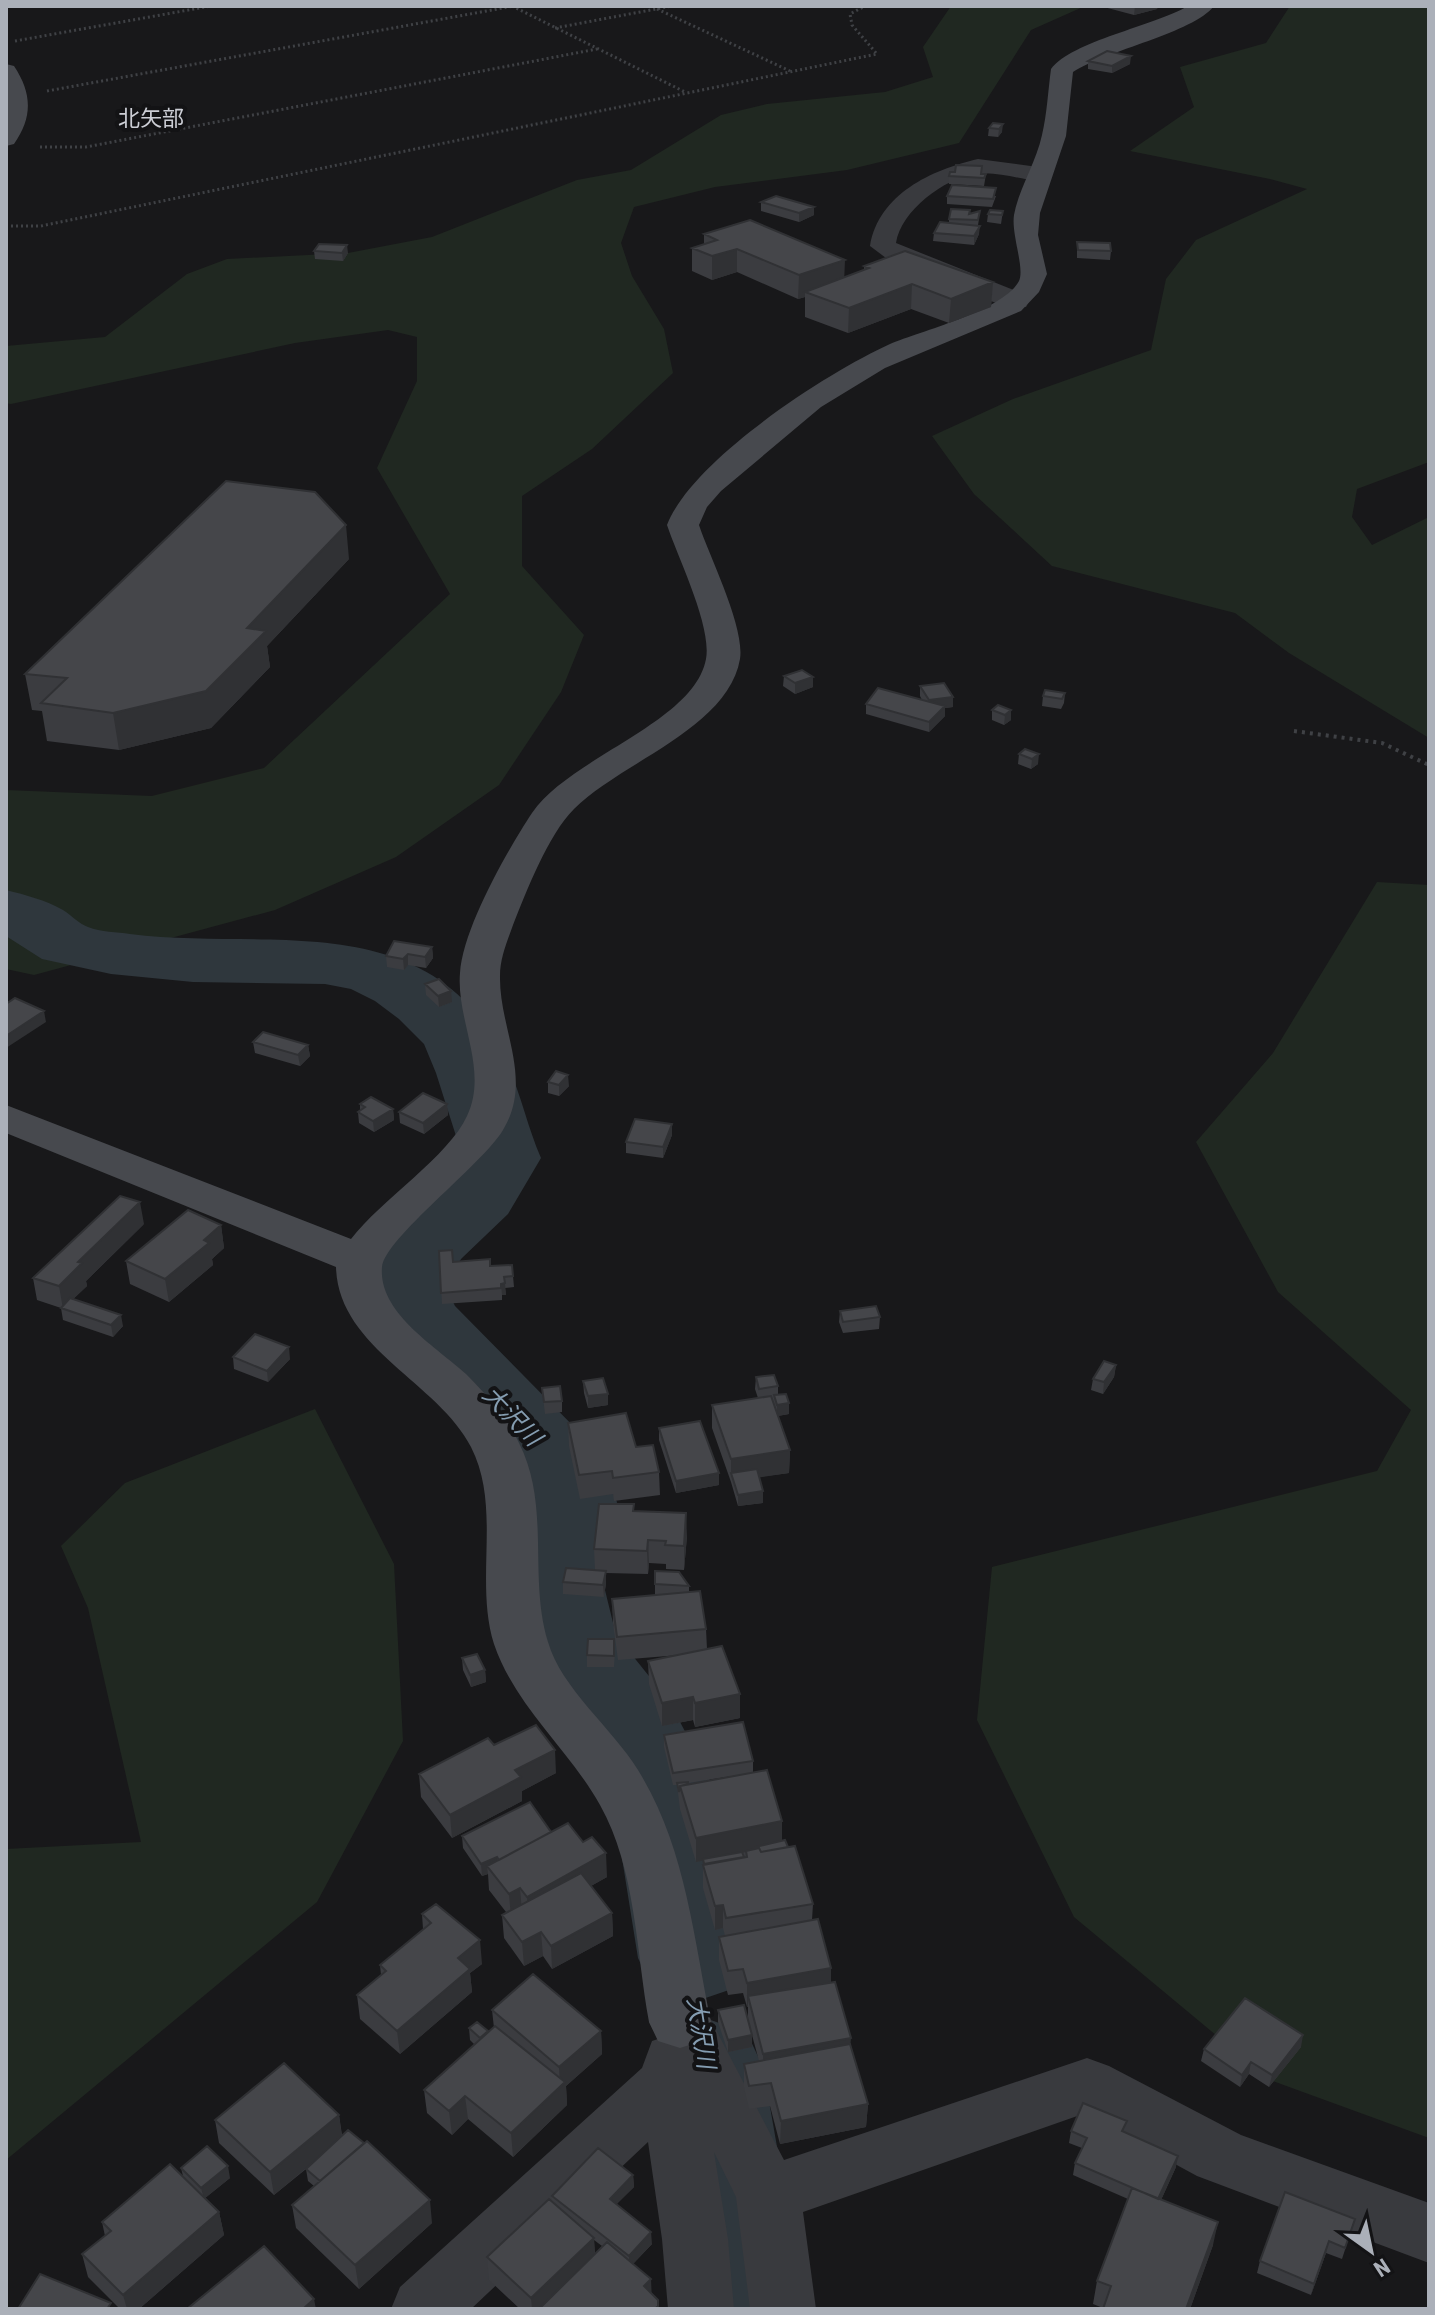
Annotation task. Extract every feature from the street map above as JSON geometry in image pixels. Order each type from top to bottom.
[{"type":"street","points":[[701,2309],[657,1890],[636,1821],[618,1786],[529,1667],[514,1613],[509,1480],[495,1444],[462,1400],[368,1306],[358,1281],[360,1260],[386,1223],[470,1144],[491,1113],[495,1083],[480,962],[507,898],[545,822],[561,801],[680,718],[718,676],[724,656],[721,636],[683,525],[687,511],[699,496],[777,425],[836,383],[897,351],[1016,301],[1030,286],[1034,274],[1025,235],[1027,213],[1038,174],[1054,136],[1062,69],[1075,60],[1169,25],[1203,6]]},
{"type":"street","points":[[6,71],[20,96],[16,118],[6,139]]},
{"type":"street","points":[[1016,301],[899,255],[883,246],[886,228],[911,196],[955,172],[978,166],[1038,174]]},
{"type":"street","points":[[6,1118],[360,1260]]},
{"type":"street","points":[[676,2052],[768,2195],[783,2309]]},
{"type":"street","points":[[424,2309],[676,2052]]},
{"type":"street","points":[[768,2195],[1087,2085],[1220,2156],[1429,2233]]},
{"type":"path","points":[[6,42],[211,6]]},
{"type":"path","points":[[20,96],[513,6],[686,93]]},
{"type":"path","points":[[555,28],[672,6]]},
{"type":"path","points":[[6,226],[41,226],[877,54],[852,25],[850,14],[865,6]]},
{"type":"path","points":[[657,9],[791,71]]},
{"type":"path","points":[[38,147],[86,147],[597,49]]},
{"type":"path","points":[[1294,731],[1390,744],[1429,765]]},
{"type":"shaded area","points":[[951,6],[1085,6],[1031,30],[959,143],[847,170],[715,187],[634,207],[621,243],[632,276],[664,329],[673,373],[592,449],[522,496],[522,566],[584,635],[561,692],[499,785],[396,857],[275,910],[34,975],[6,969],[6,790],[152,796],[264,768],[450,594],[377,468],[417,381],[417,337],[388,330],[295,343],[11,404],[6,403],[6,346],[105,337],[187,274],[227,259],[348,253],[432,237],[577,180],[631,170],[721,115],[767,104],[885,92],[933,77],[923,47]]},
{"type":"shaded area","points":[[1290,6],[1429,6],[1429,462],[1357,489],[1352,517],[1372,545],[1429,517],[1429,738],[1289,653],[1235,613],[1052,566],[974,494],[932,436],[1013,399],[1151,350],[1166,279],[1196,240],[1307,189],[1130,151],[1194,107],[1180,67],[1266,43]]},
{"type":"shaded area","points":[[1377,882],[1429,885],[1429,2138],[1270,2080],[1074,1917],[977,1720],[992,1567],[1377,1471],[1411,1410],[1278,1292],[1196,1142],[1273,1053]]},
{"type":"shaded area","points":[[315,1409],[394,1564],[403,1741],[317,1902],[6,2160],[6,1849],[141,1842],[88,1608],[61,1546],[125,1483]]},
{"type":"building","points":[[1107,51],[1131,56],[1112,66],[1088,61]]},
{"type":"building","points":[[993,123],[1003,124],[999,129],[989,128]]},
{"type":"building","points":[[956,165],[982,166],[981,174],[986,174],[984,178],[949,176],[950,172],[955,172]]},
{"type":"building","points":[[952,185],[996,188],[993,199],[947,196]]},
{"type":"building","points":[[776,196],[814,207],[799,213],[761,202]]},
{"type":"building","points":[[951,209],[970,210],[969,214],[980,211],[978,220],[949,219]]},
{"type":"building","points":[[990,210],[1003,211],[1002,215],[988,214]]},
{"type":"building","points":[[750,220],[845,260],[799,275],[737,249],[712,256],[692,248],[717,240],[704,234]]},
{"type":"building","points":[[940,222],[980,226],[974,236],[934,233]]},
{"type":"building","points":[[1077,242],[1110,243],[1111,251],[1078,250]]},
{"type":"building","points":[[319,244],[347,245],[342,253],[314,251]]},
{"type":"building","points":[[905,251],[993,282],[951,299],[912,284],[849,308],[805,292],[869,268],[864,266]]},
{"type":"building","points":[[226,481],[315,492],[346,525],[247,628],[266,631],[206,691],[113,713],[41,703],[67,678],[25,674]]},
{"type":"building","points":[[802,670],[813,677],[795,683],[784,676]]},
{"type":"building","points":[[944,683],[953,697],[929,700],[920,686]]},
{"type":"building","points":[[878,688],[945,706],[929,722],[866,704]]},
{"type":"building","points":[[1045,690],[1065,693],[1062,699],[1043,696]]},
{"type":"building","points":[[998,705],[1011,710],[1005,715],[992,710]]},
{"type":"building","points":[[1025,749],[1039,754],[1032,759],[1019,754]]},
{"type":"building","points":[[394,941],[432,947],[425,957],[408,954],[403,959],[386,956]]},
{"type":"building","points":[[439,979],[451,991],[438,996],[425,984]]},
{"type":"building","points":[[15,998],[44,1011],[6,1036],[6,1004]]},
{"type":"building","points":[[263,1032],[308,1045],[298,1055],[253,1042]]},
{"type":"building","points":[[556,1071],[568,1075],[559,1085],[548,1082]]},
{"type":"building","points":[[423,1093],[447,1104],[423,1123],[399,1112]]},
{"type":"building","points":[[371,1097],[393,1109],[373,1121],[358,1112],[365,1107],[360,1104]]},
{"type":"building","points":[[635,1119],[672,1124],[663,1147],[626,1142]]},
{"type":"building","points":[[120,1196],[140,1202],[78,1262],[82,1263],[59,1286],[33,1278]]},
{"type":"building","points":[[188,1210],[221,1225],[204,1240],[209,1243],[165,1279],[126,1261]]},
{"type":"building","points":[[452,1250],[453,1262],[490,1259],[490,1266],[512,1265],[513,1276],[504,1277],[505,1283],[501,1284],[501,1288],[441,1293],[439,1251]]},
{"type":"building","points":[[70,1298],[121,1315],[111,1325],[61,1308]]},
{"type":"building","points":[[876,1306],[880,1317],[843,1322],[840,1311]]},
{"type":"building","points":[[255,1334],[289,1347],[267,1371],[233,1357]]},
{"type":"building","points":[[1104,1361],[1116,1365],[1104,1382],[1093,1379]]},
{"type":"building","points":[[774,1375],[778,1386],[759,1389],[756,1377]]},
{"type":"building","points":[[603,1378],[608,1394],[588,1396],[583,1381]]},
{"type":"building","points":[[560,1386],[562,1401],[544,1402],[542,1388]]},
{"type":"building","points":[[786,1394],[789,1403],[777,1405],[774,1395]]},
{"type":"building","points":[[771,1396],[790,1450],[731,1459],[712,1405]]},
{"type":"building","points":[[626,1413],[636,1447],[653,1445],[659,1472],[613,1478],[612,1471],[579,1475],[568,1423]]},
{"type":"building","points":[[700,1421],[719,1473],[676,1481],[659,1428]]},
{"type":"building","points":[[757,1469],[763,1491],[738,1495],[731,1473]]},
{"type":"building","points":[[599,1504],[634,1504],[633,1511],[686,1513],[684,1546],[648,1540],[647,1551],[594,1549]]},
{"type":"building","points":[[566,1568],[606,1571],[603,1585],[563,1582]]},
{"type":"building","points":[[655,1571],[679,1572],[689,1586],[655,1584]]},
{"type":"building","points":[[700,1591],[706,1629],[617,1637],[612,1599]]},
{"type":"building","points":[[588,1639],[614,1639],[614,1656],[587,1655]]},
{"type":"building","points":[[722,1646],[740,1694],[695,1703],[693,1697],[662,1703],[648,1661]]},
{"type":"building","points":[[477,1654],[485,1670],[470,1675],[462,1658]]},
{"type":"building","points":[[743,1722],[753,1761],[673,1773],[664,1735]]},
{"type":"building","points":[[536,1725],[555,1750],[515,1770],[521,1777],[450,1815],[419,1774],[488,1738],[494,1745]]},
{"type":"building","points":[[767,1770],[782,1821],[696,1838],[680,1786]]},
{"type":"building","points":[[530,1802],[551,1832],[499,1860],[497,1857],[481,1864],[462,1836]]},
{"type":"building","points":[[568,1823],[583,1842],[592,1837],[606,1853],[527,1897],[520,1888],[509,1894],[487,1866]]},
{"type":"building","points":[[785,1840],[788,1847],[761,1852],[759,1848],[755,1849],[755,1847]]},
{"type":"building","points":[[795,1846],[813,1904],[726,1918],[723,1905],[715,1906],[703,1865],[747,1857],[746,1851],[759,1848],[761,1852]]},
{"type":"building","points":[[742,1852],[744,1857],[704,1864],[703,1859]]},
{"type":"building","points":[[581,1873],[612,1913],[551,1946],[541,1932],[522,1942],[502,1915]]},
{"type":"building","points":[[436,1904],[480,1940],[458,1958],[470,1969],[397,2031],[357,1995],[386,1971],[380,1965],[431,1923],[422,1914]]},
{"type":"building","points":[[818,1919],[831,1968],[747,1983],[743,1969],[728,1971],[719,1937]]},
{"type":"building","points":[[533,1974],[601,2031],[559,2067],[492,2010]]},
{"type":"building","points":[[835,1982],[851,2038],[763,2054],[748,1996]]},
{"type":"building","points":[[1245,1998],[1303,2035],[1272,2075],[1251,2062],[1242,2075],[1204,2049]]},
{"type":"building","points":[[744,2005],[752,2035],[728,2040],[718,2010]]},
{"type":"building","points":[[477,2022],[488,2031],[480,2038],[469,2028]]},
{"type":"building","points":[[495,2026],[565,2082],[511,2133],[465,2096],[449,2111],[424,2090]]},
{"type":"building","points":[[850,2044],[868,2104],[781,2121],[771,2083],[749,2086],[744,2064]]},
{"type":"building","points":[[284,2063],[339,2115],[270,2172],[215,2120]]},
{"type":"building","points":[[1083,2103],[1127,2121],[1122,2131],[1178,2156],[1158,2199],[1075,2163],[1087,2138],[1071,2131]]},
{"type":"building","points":[[348,2130],[364,2143],[320,2181],[306,2169]]},
{"type":"building","points":[[367,2141],[430,2200],[355,2265],[292,2205]]},
{"type":"building","points":[[207,2146],[228,2166],[201,2188],[181,2168]]},
{"type":"building","points":[[598,2148],[633,2175],[610,2199],[651,2232],[629,2256],[552,2196]]},
{"type":"building","points":[[170,2164],[219,2212],[123,2295],[82,2254],[111,2231],[102,2222]]},
{"type":"building","points":[[1132,2188],[1218,2222],[1186,2309],[1103,2309],[1111,2286],[1097,2281]]},
{"type":"building","points":[[1285,2192],[1355,2219],[1345,2248],[1329,2241],[1314,2284],[1260,2261]]},
{"type":"building","points":[[549,2199],[594,2238],[531,2298],[487,2257]]},
{"type":"building","points":[[607,2242],[651,2279],[644,2286],[658,2300],[655,2309],[539,2309]]},
{"type":"building","points":[[264,2246],[314,2299],[303,2309],[187,2309]]},
{"type":"building","points":[[40,2274],[111,2303],[107,2309],[18,2309]]},
{"type":"waterway","name":"大沢川","points":[[6,911],[40,926],[67,944],[111,952],[193,961],[325,963],[376,973],[401,985],[425,1003],[459,1042],[474,1073],[502,1158],[480,1196],[429,1245],[402,1281],[419,1319],[556,1462],[572,1502],[557,1586],[570,1643],[598,1685],[634,1728],[659,1777],[691,1958]]},
{"type":"waterway","name":"大沢川","points":[[708,2067],[734,2232],[736,2309]]},
{"type":"district","name":"北矢部","points":[[151,118]]}]
